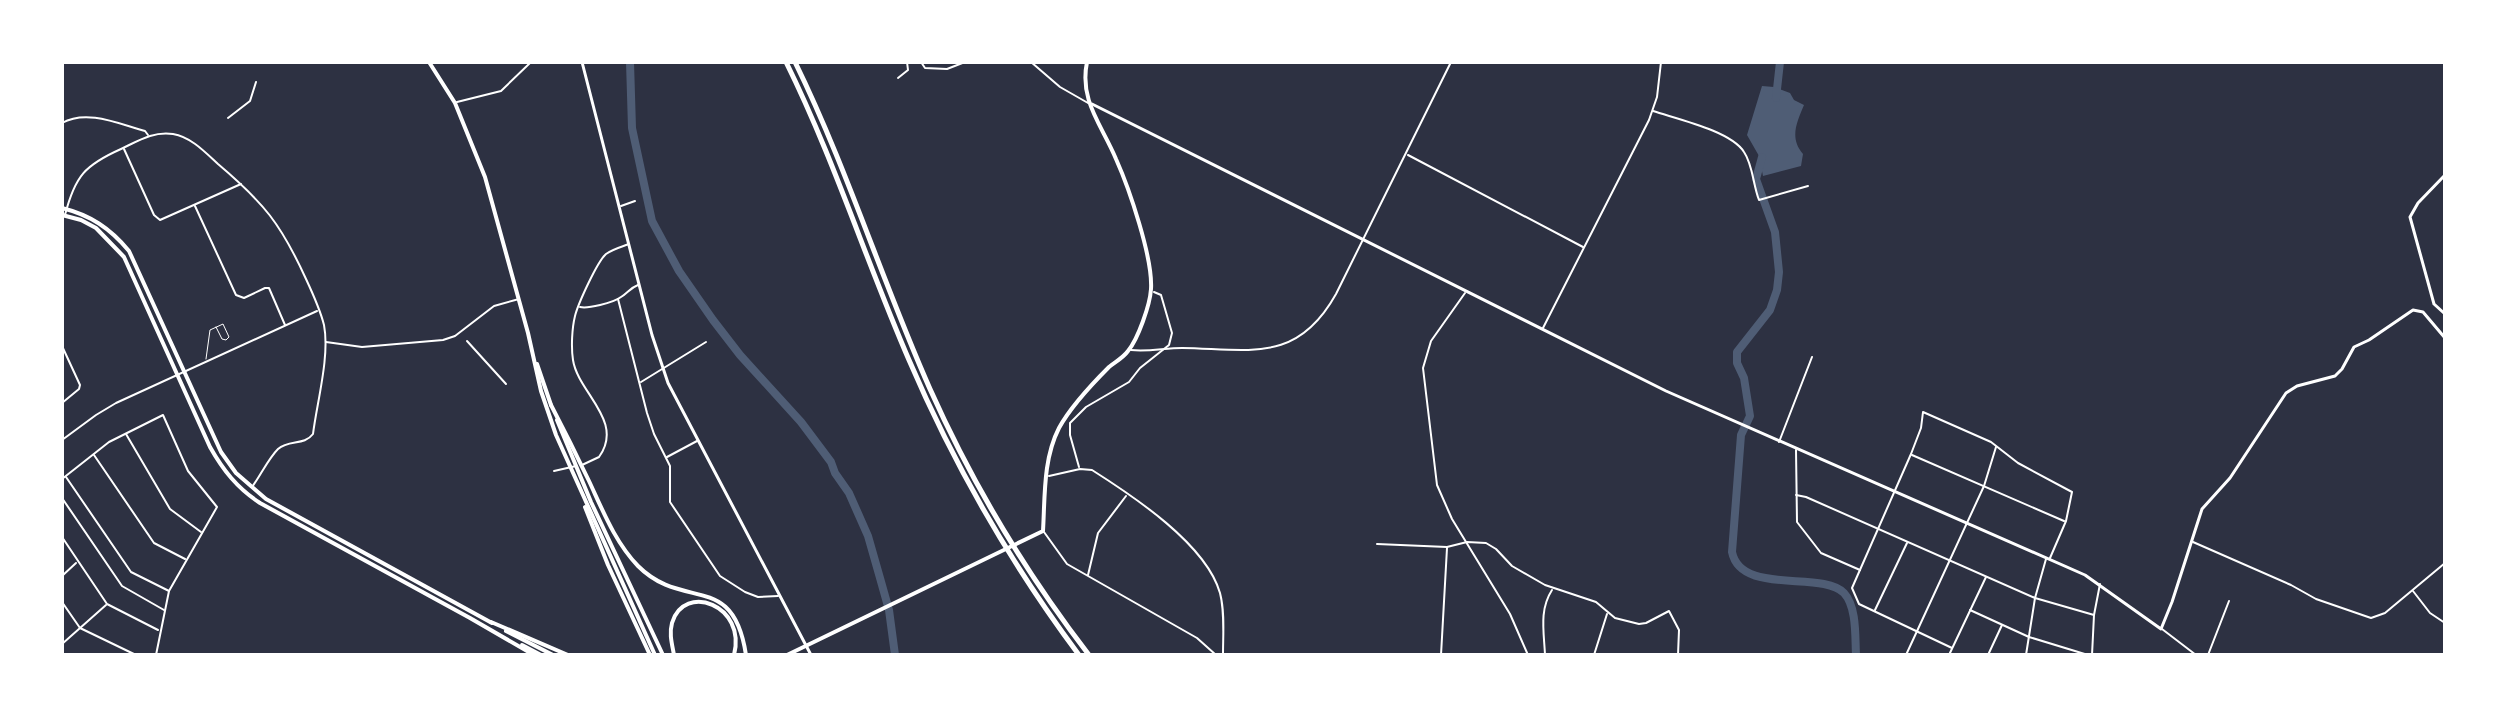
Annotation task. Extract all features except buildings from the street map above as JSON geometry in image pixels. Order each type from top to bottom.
[{"type":"highway","points":[[786,62],[824,146],[919,383],[963,473],[1001,541],[1079,655]]},
{"type":"highway","points":[[795,62],[827,132],[930,389],[970,470],[1018,553],[1089,655]]},
{"type":"main road","points":[[429,62],[455,103],[477,155],[507,254],[546,408],[576,466],[636,563],[667,585],[718,600],[729,608],[741,628],[746,655]]},
{"type":"main road","points":[[582,62],[663,369],[676,401],[811,655]]},
{"type":"main road","points":[[787,655],[1043,531],[1051,448],[1064,420],[1108,368],[1130,349],[1151,291],[1146,252],[1121,171],[1088,103],[1084,86],[1087,62]]},
{"type":"main road","points":[[1088,103],[1737,424],[2100,584],[2161,629],[2204,506],[2230,478],[2279,402],[2292,388],[2335,376],[2354,347],[2413,310],[2423,312],[2445,338]]},
{"type":"main road","points":[[2445,175],[2418,203],[2410,217],[2434,304],[2445,314]]},
{"type":"main road","points":[[64,208],[100,223],[129,251],[221,452],[251,488],[276,505],[553,655]]},
{"type":"main road","points":[[63,216],[96,228],[124,257],[217,460],[228,476],[250,497],[534,655]]},
{"type":"main road","points":[[534,355],[576,466],[662,653]]},
{"type":"main road","points":[[576,466],[579,489],[602,551],[653,655]]},
{"type":"main road","points":[[674,655],[670,634],[673,621],[681,609],[698,602],[719,608],[729,617],[736,634],[734,655]]},
{"type":"main road","points":[[491,622],[568,655]]},
{"type":"main road","points":[[500,635],[541,655]]},
{"type":"street","points":[[455,103],[475,95],[501,91],[531,62]]},
{"type":"street","points":[[898,78],[908,70],[907,62]]},
{"type":"street","points":[[921,62],[925,68],[942,69],[965,62]]},
{"type":"street","points":[[1031,62],[1060,87],[1088,103]]},
{"type":"street","points":[[1130,349],[1258,349],[1284,344],[1305,334],[1323,315],[1451,62]]},
{"type":"street","points":[[1542,329],[1652,110],[1659,86],[1661,62]]},
{"type":"street","points":[[228,118],[250,101],[256,82]]},
{"type":"street","points":[[1652,110],[1714,132],[1738,145],[1746,154],[1759,200],[1808,186]]},
{"type":"street","points":[[62,123],[74,117],[86,117],[145,131],[149,136]]},
{"type":"street","points":[[63,216],[75,182],[95,161],[149,136],[172,134],[188,139],[242,183],[269,212],[283,233],[319,310],[325,342],[313,434],[307,441],[287,444],[278,449],[251,488]]},
{"type":"street","points":[[124,148],[156,218],[164,220],[242,183]]},
{"type":"street","points":[[1406,154],[1585,247]]},
{"type":"street","points":[[619,207],[635,201]]},
{"type":"street","points":[[195,206],[236,295],[241,298],[269,288],[285,326]]},
{"type":"street","points":[[554,471],[599,457],[606,440],[600,410],[573,360],[575,317],[601,260],[614,249],[629,244]]},
{"type":"street","points":[[578,307],[589,309],[618,299],[639,285]]},
{"type":"street","points":[[1080,469],[1070,435],[1070,423],[1086,407],[1129,382],[1140,368],[1167,348],[1172,333],[1166,308],[1161,295],[1151,291]]},
{"type":"street","points":[[1466,292],[1428,347],[1422,373],[1437,485],[1510,614],[1528,655]]},
{"type":"street","points":[[325,342],[362,347],[443,340],[455,336],[494,306],[519,299]]},
{"type":"street","points":[[618,299],[654,434],[670,466],[670,502],[713,569],[731,585],[764,598],[779,595]]},
{"type":"street","points":[[62,440],[116,403],[319,310]]},
{"type":"street","points":[[467,341],[506,384]]},
{"type":"street","points":[[640,383],[706,342]]},
{"type":"street","points":[[62,346],[80,385],[62,403]]},
{"type":"street","points":[[1779,442],[1812,357]]},
{"type":"street","points":[[1952,648],[1859,604],[1852,588],[1911,454],[1921,428],[1923,412],[1996,445],[2018,463],[2072,492],[2066,521],[2047,560],[2035,598],[2026,655]]},
{"type":"street","points":[[156,655],[169,591],[217,507],[188,471],[163,415],[93,453],[64,478],[131,572],[169,591]]},
{"type":"street","points":[[125,433],[170,509],[202,532]]},
{"type":"street","points":[[666,457],[697,441]]},
{"type":"street","points":[[1906,655],[1984,486],[1996,445]]},
{"type":"street","points":[[1796,450],[1797,522],[1825,555],[1860,570]]},
{"type":"street","points":[[93,453],[154,543],[186,559]]},
{"type":"street","points":[[1911,454],[2066,521]]},
{"type":"street","points":[[1047,476],[1080,469],[1092,470],[1172,527],[1214,579],[1222,604],[1223,655]]},
{"type":"street","points":[[1088,576],[1098,533],[1127,495]]},
{"type":"street","points":[[1796,495],[2035,598],[2094,615]]},
{"type":"street","points":[[62,498],[122,586],[164,610]]},
{"type":"street","points":[[1043,531],[1067,564],[1197,638],[1216,655]]},
{"type":"street","points":[[62,537],[107,604],[159,630]]},
{"type":"street","points":[[1377,544],[1447,547],[1482,542],[1492,546],[1512,566],[1553,590],[1596,602],[1615,618],[1639,624],[1669,611],[1677,621],[1679,630],[1678,655]]},
{"type":"street","points":[[1875,611],[1908,542]]},
{"type":"street","points":[[2192,542],[2316,599],[2371,618],[2381,616],[2445,563]]},
{"type":"street","points":[[1441,655],[1447,547]]},
{"type":"street","points":[[62,576],[78,562]]},
{"type":"street","points":[[1949,655],[1986,577]]},
{"type":"street","points":[[1970,610],[2029,637],[2090,655],[2100,584]]},
{"type":"street","points":[[1545,655],[1544,611],[1553,590]]},
{"type":"street","points":[[2413,590],[2430,613],[2445,623]]},
{"type":"street","points":[[2208,655],[2229,601]]},
{"type":"street","points":[[63,604],[80,628],[136,655]]},
{"type":"street","points":[[62,644],[107,604]]},
{"type":"street","points":[[1594,655],[1607,613]]},
{"type":"street","points":[[1988,655],[2003,624]]},
{"type":"street","points":[[2161,629],[2196,655]]},
{"type":"lane","points":[[206,363],[210,330],[216,327]]},
{"type":"water","points":[[1762,86],[1790,93],[1794,100],[1804,105],[1795,136],[1803,154],[1801,166],[1763,176],[1759,156],[1747,135]]},
{"type":"waterway","points":[[630,62],[632,128],[652,221],[679,271],[713,320],[740,355],[801,422],[831,462],[849,493],[868,536],[880,578],[889,610],[895,655]]},
{"type":"waterway","points":[[1776,98],[1780,62]]},
{"type":"waterway","points":[[1762,157],[1756,179],[1775,232],[1779,272],[1770,310],[1737,352],[1750,416],[1741,435],[1732,552],[1738,565],[1750,574],[1833,586],[1844,593],[1853,614],[1856,655]]}]
